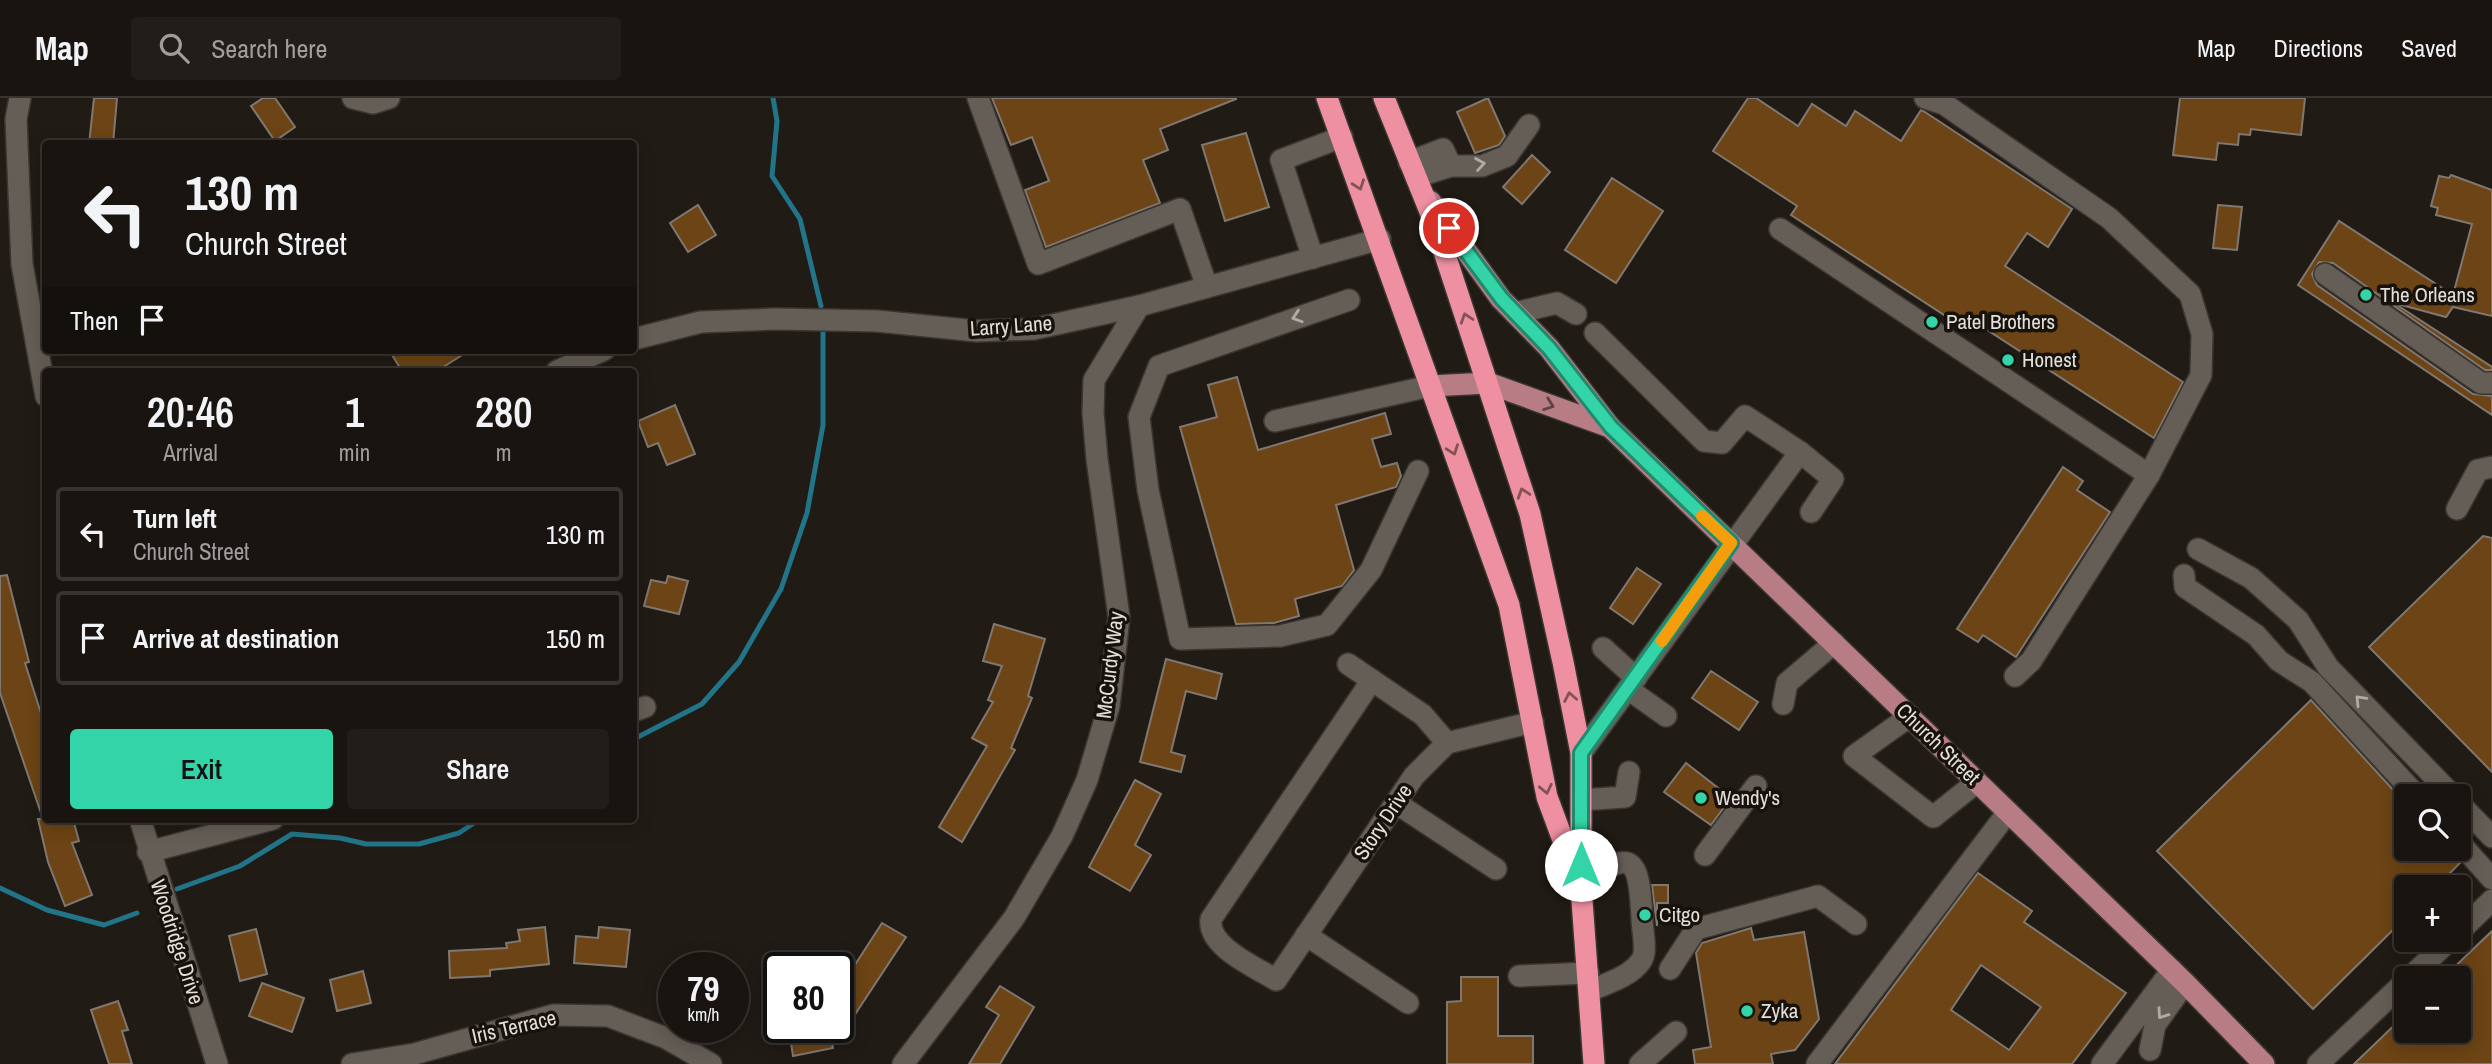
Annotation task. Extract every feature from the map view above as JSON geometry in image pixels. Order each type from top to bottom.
[{"type":"highway","points":[[1326,98],[1380,239],[1509,605],[1547,797],[1581,887]]},
{"type":"highway","points":[[1386,99],[1435,224],[1530,514],[1581,753],[1581,887],[1594,1064]]},
{"type":"main road","name":"Church Street","points":[[1415,175],[1479,270],[1549,348],[1611,427],[2178,977],[2264,1064]]},
{"type":"main road","name":"Church Street","points":[[1430,386],[1488,383],[1611,427]]},
{"type":"street","points":[[19,98],[16,119],[22,264],[42,374]]},
{"type":"street","points":[[353,98],[373,103],[389,98]]},
{"type":"street","points":[[978,98],[1038,264],[1180,209],[1207,287]]},
{"type":"street","points":[[1925,98],[1944,104],[2109,218],[2190,294],[2202,334],[2201,375],[2149,475],[2031,662],[2015,676]]},
{"type":"street","points":[[1415,175],[1447,157],[1482,166],[1507,156],[1530,125]]},
{"type":"street","points":[[1313,258],[1281,160],[1342,137]]},
{"type":"street","points":[[1780,229],[2149,475]]},
{"type":"street","name":"Larry Lane","points":[[637,338],[701,322],[776,319],[877,321],[978,331],[1034,329],[1139,306],[1380,239]]},
{"type":"street","points":[[2325,274],[2481,383],[2492,383]]},
{"type":"street","points":[[1349,300],[1159,366],[1139,417],[1148,490],[1180,639],[1280,636],[1327,625],[1371,570],[1418,471]]},
{"type":"street","points":[[1515,313],[1557,303],[1576,314]]},
{"type":"street","name":"McCurdy Way","points":[[903,1064],[1014,918],[1062,836],[1087,780],[1109,706],[1119,617],[1093,413],[1094,380],[1139,306]]},
{"type":"street","points":[[1595,333],[1704,441],[1722,443],[1745,416],[1800,452],[1833,479],[1811,512]]},
{"type":"street","points":[[564,368],[595,354]]},
{"type":"street","points":[[1275,421],[1430,386]]},
{"type":"street","points":[[1581,753],[1731,543],[1800,452]]},
{"type":"street","points":[[2457,509],[2478,470],[2492,467]]},
{"type":"street","points":[[2198,549],[2229,555],[2298,620],[2328,667],[2389,731],[2434,784]]},
{"type":"street","points":[[2185,575],[2185,587],[2256,635],[2279,661],[2312,682],[2406,784]]},
{"type":"street","points":[[1783,704],[1787,683],[1834,643]]},
{"type":"street","points":[[1603,648],[1632,684],[1668,712]]},
{"type":"street","points":[[1348,664],[1423,715],[1447,743],[1533,722]]},
{"type":"street","points":[[2312,682],[2328,667]]},
{"type":"street","name":"Story Drive","points":[[1372,681],[1212,919],[1213,934],[1223,946],[1276,980],[1414,776],[1447,743]]},
{"type":"street","points":[[1910,716],[1854,756],[1933,817],[1977,782]]},
{"type":"street","points":[[2371,747],[2389,731]]},
{"type":"street","points":[[1581,800],[1625,797],[1629,772]]},
{"type":"street","points":[[1705,855],[1756,786]]},
{"type":"street","points":[[1396,803],[1496,869]]},
{"type":"street","points":[[1817,1064],[2008,812]]},
{"type":"street","points":[[2471,815],[2492,837]]},
{"type":"street","name":"Woodridge Drive","points":[[141,823],[217,1064]]},
{"type":"street","points":[[148,852],[258,823]]},
{"type":"street","points":[[2471,855],[2492,878]]},
{"type":"street","points":[[1519,976],[1589,982],[1634,971],[1644,957],[1640,876],[1632,866],[1623,862],[1610,864],[1581,887]]},
{"type":"street","points":[[1670,969],[1696,929],[1818,896],[1856,924]]},
{"type":"street","points":[[2471,920],[2492,900]]},
{"type":"street","points":[[1306,935],[1408,1003]]},
{"type":"street","points":[[2423,966],[2437,952]]},
{"type":"street","points":[[2150,1050],[2155,1025],[2178,977]]},
{"type":"street","points":[[2102,1064],[2178,977]]},
{"type":"street","points":[[2318,1064],[2394,993]]},
{"type":"street","name":"Iris Terrace","points":[[352,1064],[414,1054],[553,1016],[608,1016],[666,1038],[711,1064]]},
{"type":"street","points":[[1640,1064],[1676,1032]]},
{"type":"building","points":[[94,98],[117,98],[113,140],[89,140]]},
{"type":"building","points":[[263,98],[275,98],[295,127],[274,140],[251,106]]},
{"type":"building","points":[[992,98],[1236,99],[1160,129],[1168,150],[1143,160],[1160,203],[1046,247],[1025,190],[1049,181],[1032,137],[1011,145]]},
{"type":"building","points":[[1488,98],[1505,136],[1499,145],[1475,153],[1457,112]]},
{"type":"building","points":[[1748,98],[1756,98],[1798,126],[1812,104],[1846,126],[1855,111],[1901,141],[1921,110],[2072,209],[2048,247],[2027,233],[2005,266],[2183,382],[2154,438],[1967,317],[1961,326],[1791,215],[1797,206],[1713,151]]},
{"type":"building","points":[[2180,98],[2305,98],[2301,135],[2251,129],[2250,135],[2239,134],[2238,145],[2218,143],[2216,160],[2173,155]]},
{"type":"building","points":[[1246,133],[1269,207],[1225,221],[1202,145]]},
{"type":"building","points":[[1532,155],[1550,172],[1522,204],[1503,187]]},
{"type":"building","name":"The Orleans","points":[[2451,175],[2492,190],[2492,316],[2453,307],[2446,317],[2394,303],[2492,367],[2492,370],[2485,370],[2333,263],[2319,262],[2312,274],[2317,285],[2473,394],[2492,396],[2492,415],[2298,285],[2339,221],[2453,295],[2472,224],[2436,215],[2438,208],[2431,206],[2439,176],[2449,178]]},
{"type":"building","points":[[1612,178],[1663,211],[1616,283],[1565,250]]},
{"type":"building","points":[[698,205],[716,235],[688,252],[670,223]]},
{"type":"building","points":[[2218,205],[2242,207],[2237,250],[2213,248]]},
{"type":"building","points":[[391,354],[464,354],[442,368],[400,368]]},
{"type":"building","points":[[1237,377],[1258,450],[1385,413],[1391,434],[1372,439],[1381,467],[1397,463],[1401,476],[1396,487],[1336,505],[1354,570],[1342,586],[1295,599],[1299,616],[1274,623],[1236,624],[1180,427],[1217,417],[1208,385]]},
{"type":"building","points":[[675,405],[695,454],[667,465],[658,443],[648,447],[638,421]]},
{"type":"building","points":[[2063,467],[2083,481],[2077,490],[2110,512],[2016,657],[1983,635],[1978,642],[1957,629]]},
{"type":"building","points":[[2483,536],[2492,538],[2492,772],[2369,647]]},
{"type":"building","points":[[1637,568],[1661,584],[1633,624],[1610,608]]},
{"type":"building","points":[[7,575],[29,662],[25,663],[42,716],[42,816],[0,693],[0,576]]},
{"type":"building","points":[[668,576],[688,581],[679,614],[644,606],[651,580],[666,583]]},
{"type":"building","points":[[994,624],[1045,639],[1028,696],[1032,698],[1011,748],[1015,750],[962,842],[939,827],[987,746],[972,738],[993,702],[988,700],[1002,666],[983,661]]},
{"type":"building","points":[[1166,659],[1222,674],[1216,699],[1186,691],[1171,752],[1185,756],[1181,772],[1140,762]]},
{"type":"building","points":[[1711,671],[1758,702],[1739,730],[1692,698]]},
{"type":"building","points":[[2311,700],[2394,791],[2394,861],[2460,863],[2448,875],[2394,875],[2394,929],[2313,1009],[2157,851]]},
{"type":"building","name":"Wendy's","points":[[1686,763],[1731,798],[1711,825],[1664,792]]},
{"type":"building","points":[[1135,780],[1161,794],[1135,845],[1151,855],[1130,891],[1089,867]]},
{"type":"building","points":[[38,819],[42,819],[42,823],[74,823],[79,841],[72,843],[92,895],[65,906],[48,862]]},
{"type":"building","points":[[1978,873],[2032,911],[2024,922],[2126,993],[2072,1064],[1835,1064]],"holes":[[[1981,965],[2041,1007],[2009,1050],[1951,1010]]]},
{"type":"building","points":[[1652,885],[1668,885],[1668,903],[1657,903],[1657,926]]},
{"type":"building","points":[[882,923],[906,937],[854,1016],[854,966]]},
{"type":"building","points":[[545,927],[549,964],[490,970],[490,976],[450,978],[449,951],[507,948],[506,943],[520,941],[518,930]]},
{"type":"building","points":[[599,927],[630,930],[626,967],[574,963],[576,936],[598,938]]},
{"type":"building","points":[[1751,928],[1754,940],[1804,932],[1819,1019],[1795,1050],[1771,1054],[1773,1064],[1695,1064],[1693,1050],[1711,1047],[1696,953],[1702,943]]},
{"type":"building","points":[[256,929],[267,974],[240,981],[229,936]]},
{"type":"building","points":[[2492,931],[2492,1064],[2354,1064],[2394,1026],[2394,1043],[2471,1043],[2471,966],[2456,966]]},
{"type":"building","points":[[363,971],[371,1003],[337,1011],[330,980]]},
{"type":"building","points":[[1461,977],[1498,977],[1498,1036],[1533,1036],[1533,1064],[1447,1064],[1447,1002],[1461,1001]]},
{"type":"building","points":[[262,983],[304,998],[292,1032],[249,1016]]},
{"type":"building","points":[[1000,986],[1034,1007],[1000,1064],[969,1064],[999,1015],[986,1007]]},
{"type":"building","points":[[118,1001],[128,1030],[122,1031],[132,1064],[109,1064],[91,1010]]},
{"type":"building","points":[[791,1043],[832,1043],[833,1048],[793,1056]]},
{"type":"waterway","points":[[773,98],[777,121],[772,176],[800,219],[821,306]]},
{"type":"waterway","points":[[637,737],[702,704],[739,662],[781,589],[807,513],[823,425],[823,332]]},
{"type":"waterway","points":[[177,889],[240,866],[292,834],[340,838],[366,844],[419,844],[459,833],[474,823]]},
{"type":"waterway","points":[[0,888],[47,910],[104,925],[137,913]]},
{"type":"slow traffic","points":[[1662,641],[1731,543],[1702,516]]},
{"type":"place","name":"The Orleans","points":[[2366,295]]},
{"type":"place","name":"Patel Brothers","points":[[1932,322]]},
{"type":"place","name":"Honest","points":[[2008,360]]},
{"type":"place","name":"Wendy's","points":[[1701,798]]},
{"type":"place","name":"Citgo","points":[[1645,915]]},
{"type":"place","name":"Zyka","points":[[1747,1011]]},
{"type":"route","points":[[1449,228],[1502,299],[1549,348],[1611,427],[1731,543],[1581,753],[1581,865]]}]
